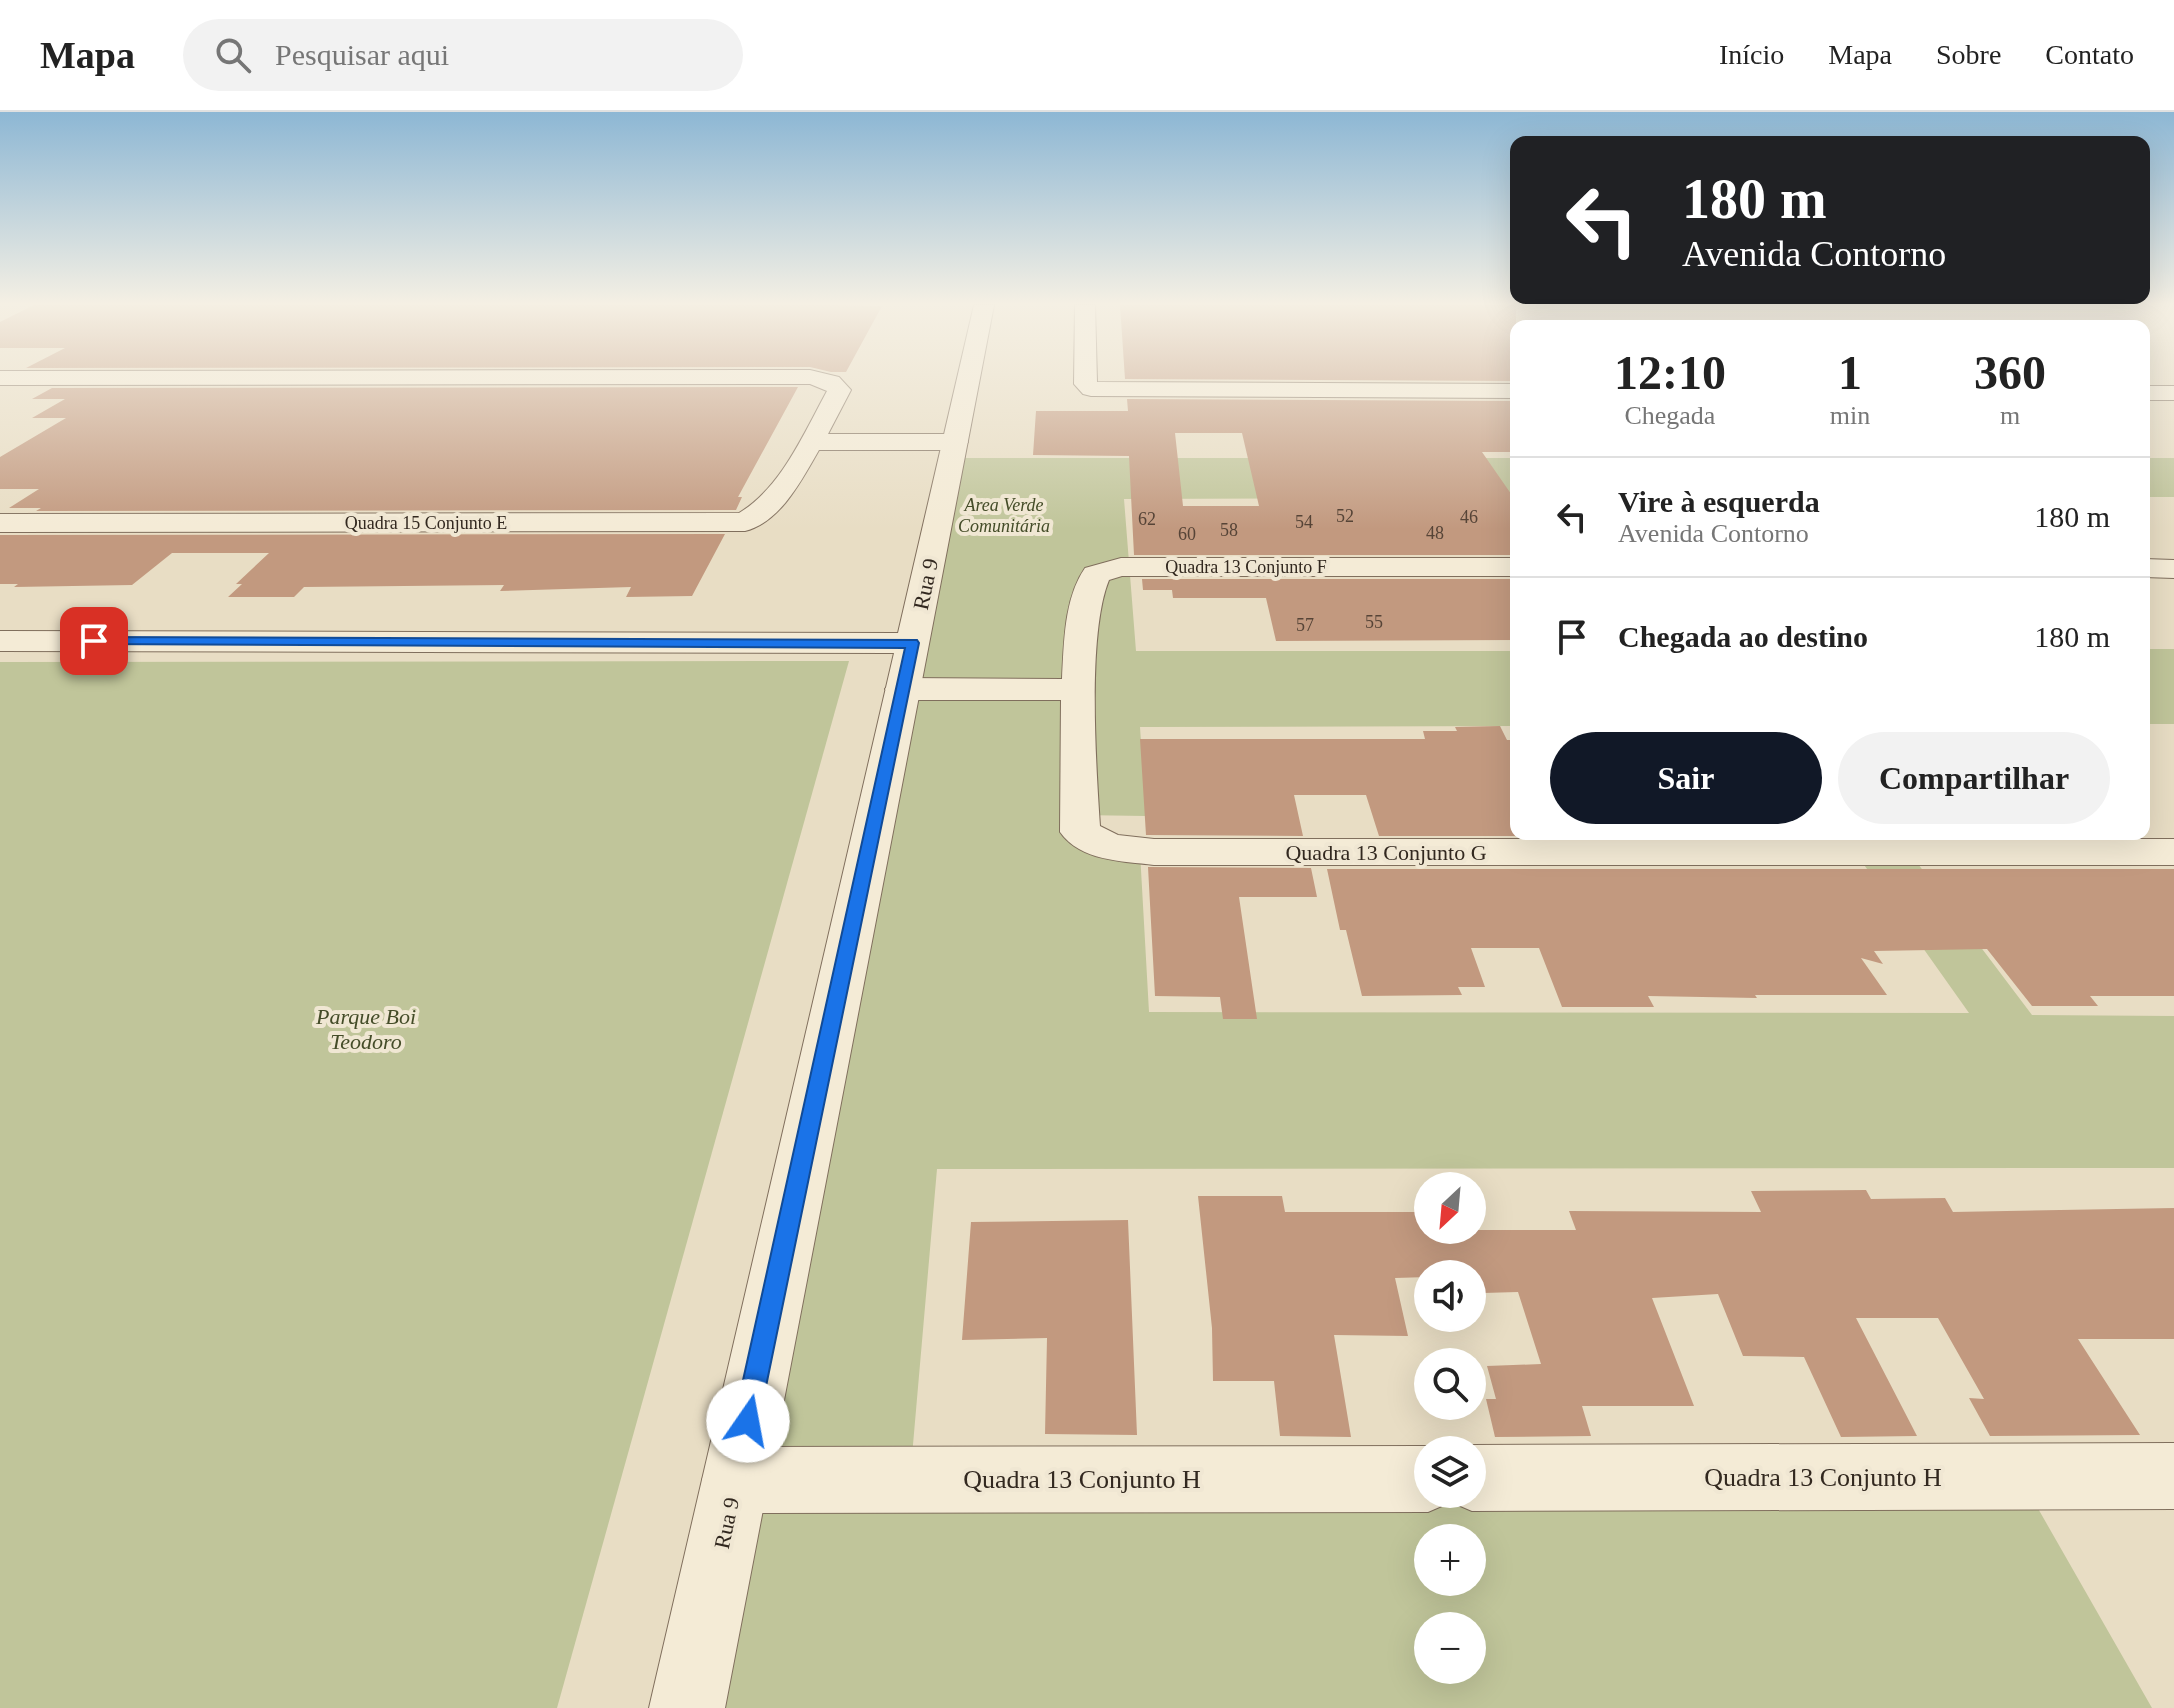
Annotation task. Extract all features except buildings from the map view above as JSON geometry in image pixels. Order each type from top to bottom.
[{"type":"street","name":"Quadra 15 Conjunto E","points":[[0,523],[736,523],[763,512],[812,442],[839,390],[831,382],[820,379]]},
{"type":"street","name":"Rua 9","points":[[687,1708],[968,379]]},
{"type":"street","points":[[1085,379],[1091,389],[1510,391]]},
{"type":"street","points":[[2150,393],[2174,393]]},
{"type":"street","points":[[812,442],[955,442]]},
{"type":"street","name":"Quadra 13 Conjunto F","points":[[1078,690],[1087,590],[1096,574],[1110,568],[1510,567]]},
{"type":"street","points":[[2150,568],[2174,569]]},
{"type":"street","points":[[0,641],[913,643]]},
{"type":"street","points":[[903,689],[1078,690]]},
{"type":"street","name":"Quadra 13 Conjunto G","points":[[1078,690],[1080,832],[1108,847],[1128,851],[2174,852]]},
{"type":"street","name":"Quadra 13 Conjunto H","points":[[1486,1478],[2174,1476]]},
{"type":"street","name":"Quadra 13 Conjunto H","points":[[735,1480],[1414,1479]]},
{"type":"green space","name":"Area Verde Comunitária","points":[[952,458],[1510,458],[1510,498],[1124,499],[1136,651],[1510,651],[1510,726],[1140,727],[1146,816],[1079,815],[1140,852],[1149,1012],[1969,1013],[1855,852],[1909,852],[2032,1015],[2174,1016],[2174,1168],[937,1169],[910,1479],[1414,1492],[1414,1508],[1486,1508],[1486,1494],[2020,1477],[2152,1708],[687,1708]]},
{"type":"green space","points":[[2150,458],[2174,458],[2174,497],[2150,497]]},
{"type":"green space","points":[[2150,649],[2174,649],[2174,724],[2150,724]]},
{"type":"green space","name":"Parque Boi Teodoro","points":[[849,661],[557,1708],[0,1708],[0,662]]},
{"type":"route","points":[[94,641],[913,643],[748,1421]]}]
